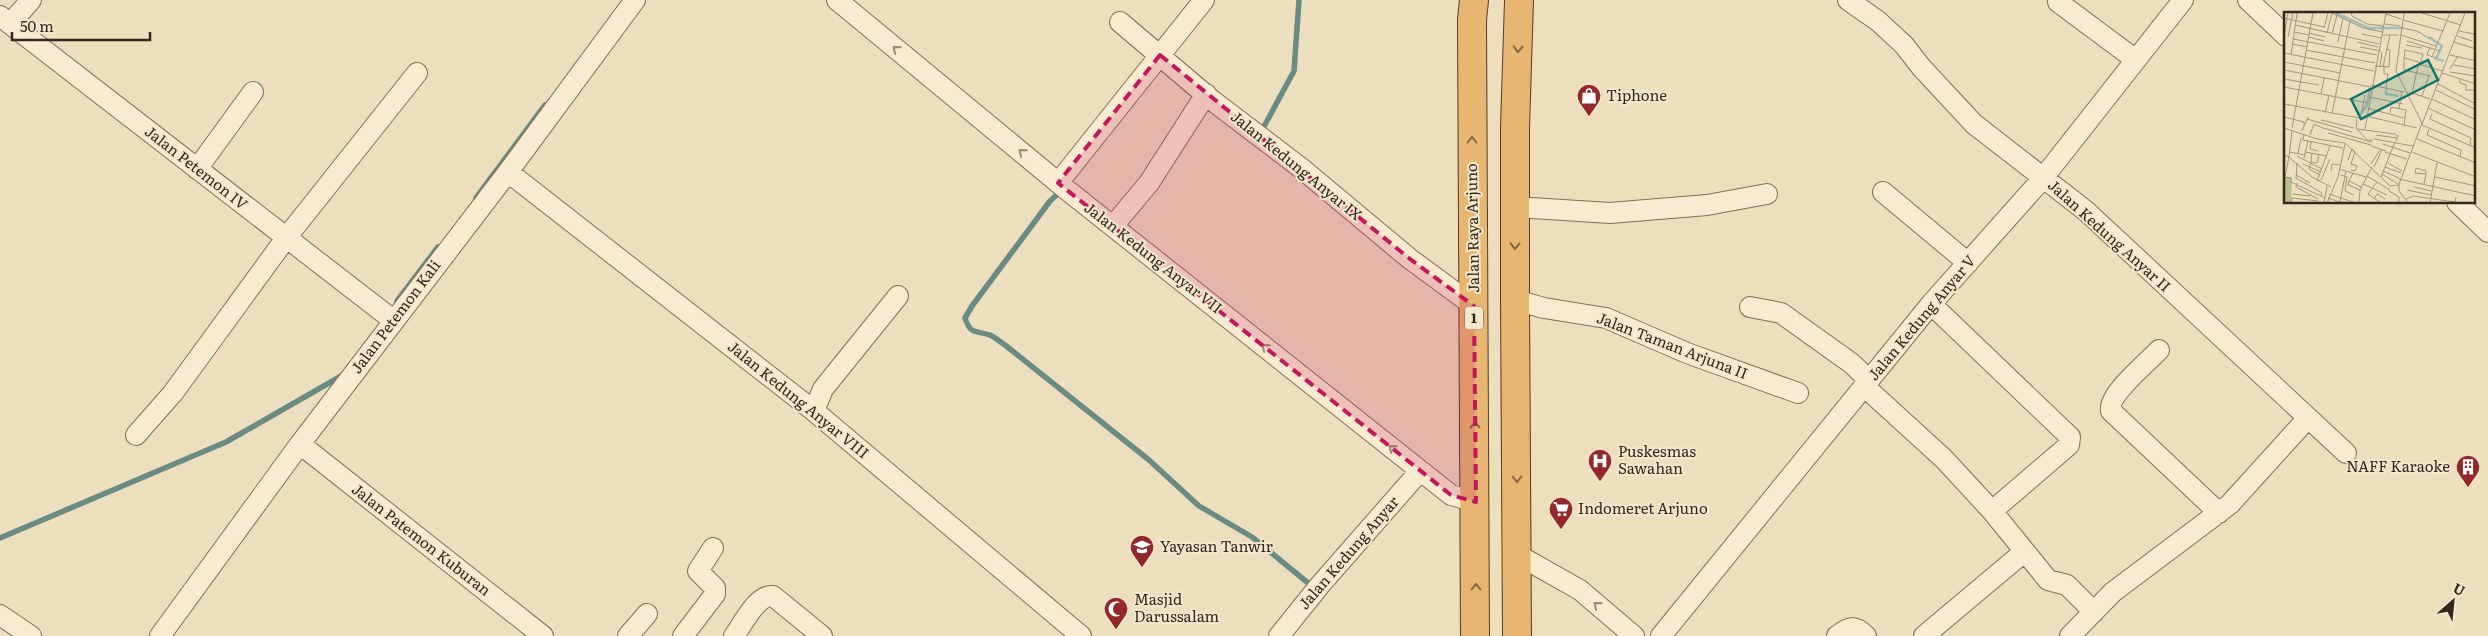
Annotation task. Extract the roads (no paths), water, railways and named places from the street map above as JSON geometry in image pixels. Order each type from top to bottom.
[{"type":"highway","name":"Jalan Raya Arjuno","points":[[1474,0],[1472,58],[1476,636]]},
{"type":"highway","points":[[1517,636],[1518,555],[1514,300],[1519,0]]},
{"type":"street","points":[[5,20],[30,0]]},
{"type":"street","name":"Jalan Petemon Kali","points":[[163,635],[300,444],[388,317],[508,172],[635,0]]},
{"type":"street","name":"Jalan Kedung Anyar VII","points":[[837,0],[1062,185],[1420,471],[1451,495],[1476,502]]},
{"type":"street","points":[[1062,185],[1204,0]]},
{"type":"street","name":"Jalan Kedung Anyar II","points":[[1848,0],[1878,20],[1904,45],[1921,67],[1974,124],[2086,211],[2346,454]]},
{"type":"street","name":"Jalan Kedung Anyar V","points":[[1661,636],[1931,304],[2043,178],[2183,0]]},
{"type":"street","points":[[2248,0],[2284,34]]},
{"type":"street","points":[[2058,2],[2136,60]]},
{"type":"street","name":"Jalan Petemon IV","points":[[5,20],[388,317]]},
{"type":"street","name":"Jalan Kedung Anyar IX","points":[[1120,22],[1410,259],[1474,306]]},
{"type":"street","points":[[136,435],[173,393],[286,238],[417,73]]},
{"type":"street","points":[[197,169],[253,92]]},
{"type":"street","points":[[1113,226],[1149,183],[1206,94]]},
{"type":"street","name":"Jalan Kedung Anyar VIII","points":[[508,172],[814,410],[1081,636]]},
{"type":"street","points":[[1883,192],[1968,263]]},
{"type":"street","points":[[1516,207],[1610,213],[1707,205],[1767,194]]},
{"type":"street","points":[[2459,204],[2488,232]]},
{"type":"street","points":[[814,410],[823,389],[898,296]]},
{"type":"street","name":"Jalan Taman Arjuna II","points":[[1514,300],[1544,308],[1606,318],[1686,353],[1798,393]]},
{"type":"street","points":[[1931,304],[2070,437],[2069,445],[1992,511]]},
{"type":"street","points":[[1750,307],[1781,313],[1843,357],[1944,459],[1992,511],[2048,580],[2066,586],[2094,612]]},
{"type":"street","points":[[2160,350],[2120,389],[2111,402],[2111,410],[2219,513]]},
{"type":"street","points":[[2070,636],[2113,592],[2230,504],[2307,419]]},
{"type":"street","name":"Jalan Patemon Kuburan","points":[[300,444],[543,636]]},
{"type":"street","name":"Jalan Kedung Anyar","points":[[1279,636],[1315,590],[1420,471]]},
{"type":"street","points":[[683,636],[715,594],[715,588],[698,571],[713,548]]},
{"type":"street","points":[[1924,636],[2024,552]]},
{"type":"street","points":[[1518,555],[1580,590],[1634,636]]},
{"type":"street","points":[[734,636],[761,599],[773,596],[822,636]]},
{"type":"street","points":[[628,636],[647,614]]},
{"type":"street","points":[[0,615],[30,636]]},
{"type":"street","points":[[1837,636],[1847,628],[1852,627],[1858,628],[1866,636]]},
{"type":"waterway","points":[[1261,132],[1294,71],[1299,0]]},
{"type":"waterway","points":[[476,198],[545,105]]},
{"type":"waterway","points":[[1062,190],[1050,201],[972,306],[965,318],[969,328],[992,336],[1005,345],[1149,460],[1199,506],[1252,537],[1313,587]]},
{"type":"waterway","points":[[397,301],[438,247]]},
{"type":"waterway","points":[[0,538],[226,442],[343,375]]},
{"type":"place","name":"Tiphone","points":[[1589,117]]},
{"type":"place","name":"Puskesmas Sawahan","points":[[1600,482]]},
{"type":"place","name":"NAFF Karaoke","points":[[2468,488]]},
{"type":"place","name":"Indomeret Arjuno","points":[[1561,530]]},
{"type":"place","name":"Yayasan Tanwir","points":[[1142,568]]},
{"type":"place","name":"Masjid Darussalam","points":[[1116,630]]}]
